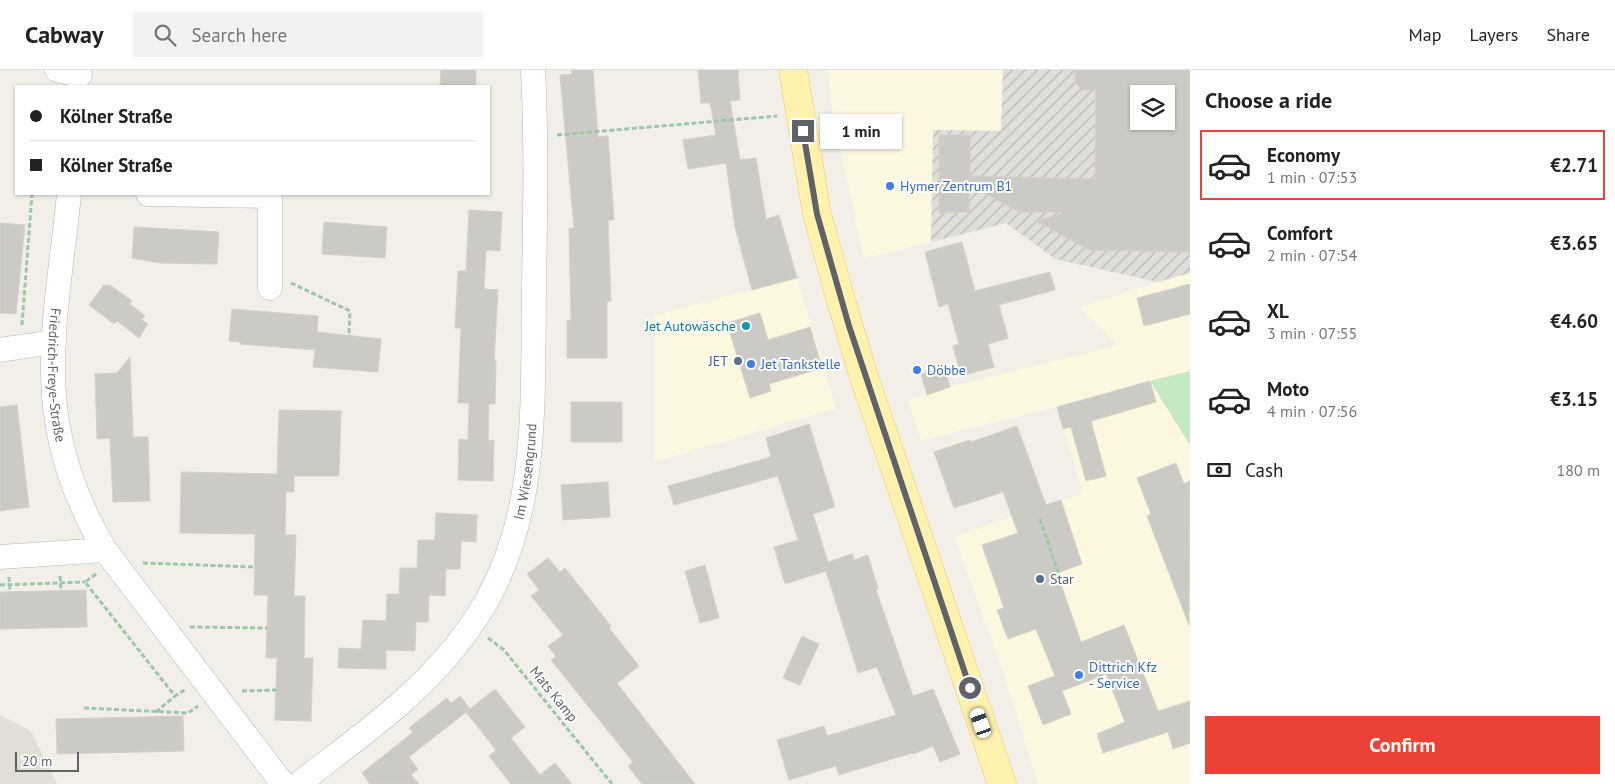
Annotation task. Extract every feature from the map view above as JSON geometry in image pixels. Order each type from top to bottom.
[{"type":"main road","points":[[793,70],[817,214],[863,374],[1002,784]]},
{"type":"street","points":[[57,70],[79,77]]},
{"type":"street","name":"Im Wiesengrund","points":[[298,784],[396,708],[438,669],[471,626],[498,580],[519,519],[531,449],[537,136],[532,70]]},
{"type":"street","name":"Friedrich-Freye-Straße","points":[[69,195],[54,342],[54,396],[64,453],[91,526],[109,556],[283,784]]},
{"type":"street","points":[[209,195],[270,196],[271,281]]},
{"type":"street","points":[[0,350],[54,342]]},
{"type":"street","points":[[0,557],[109,556]]},
{"type":"path","points":[[537,136],[800,114]]},
{"type":"path","points":[[271,281],[350,311],[349,336]]},
{"type":"path","points":[[1040,519],[1060,578]]},
{"type":"path","points":[[109,556],[255,567]]},
{"type":"path","points":[[0,585],[85,582]]},
{"type":"path","points":[[163,626],[267,628]]},
{"type":"path","name":"Mats Kamp","points":[[471,626],[504,650],[612,784]]},
{"type":"path","points":[[84,708],[188,713],[214,693],[276,690]]},
{"type":"path","points":[[156,712],[176,696]]},
{"type":"shaded area","name":"Hymer Zentrum B1","points":[[828,70],[1003,70],[1001,131],[933,130],[931,242],[864,258],[833,115]]},
{"type":"shaded area","points":[[1003,70],[1190,70],[1190,273],[1157,282],[1055,259],[1006,223],[931,242],[933,130],[1001,131]]},
{"type":"shaded area","points":[[1190,273],[1190,371],[1151,381],[1190,445],[1190,784],[1038,784],[1003,671],[954,537],[1083,493],[1057,407],[921,440],[908,401],[950,387],[1119,345],[1079,307]]},
{"type":"shaded area","name":"JET","points":[[797,278],[836,408],[655,462],[655,315]]},
{"type":"shaded area","points":[[0,715],[31,731],[57,784],[0,784]]},
{"type":"green space","points":[[1190,371],[1190,445],[1150,381]]},
{"type":"building","points":[[441,70],[476,70],[476,85],[440,85]]},
{"type":"building","points":[[571,70],[593,70],[598,137],[608,136],[614,220],[608,220],[611,301],[607,301],[607,358],[567,358],[567,320],[571,321],[569,228],[574,228],[560,75],[572,74]]},
{"type":"building","points":[[698,70],[738,70],[740,100],[730,101],[740,160],[756,158],[766,219],[779,215],[797,278],[752,290],[735,227],[726,163],[688,169],[683,140],[716,135],[710,103],[701,103]]},
{"type":"building","points":[[1075,70],[1190,70],[1190,252],[1089,250],[1036,221],[1061,214],[1061,212],[1019,212],[969,185],[969,212],[939,213],[939,135],[970,135],[970,176],[1095,179],[1096,90],[1082,90],[1075,82]]},
{"type":"building","points":[[469,210],[502,212],[500,251],[486,250],[484,289],[498,290],[494,360],[496,360],[495,404],[489,404],[488,441],[494,440],[493,481],[458,480],[459,439],[468,440],[469,403],[458,403],[461,328],[455,328],[458,271],[466,271]]},
{"type":"building","points":[[324,222],[387,227],[385,258],[322,254]]},
{"type":"building","points":[[0,223],[25,225],[16,314],[0,313]]},
{"type":"building","points":[[134,227],[219,232],[217,264],[160,263],[132,258]]},
{"type":"building","points":[[962,242],[975,291],[1050,272],[1055,290],[999,305],[1008,338],[988,344],[994,367],[961,376],[953,346],[959,344],[948,304],[939,307],[925,252]]},
{"type":"building","points":[[1190,284],[1190,314],[1144,326],[1137,298]]},
{"type":"building","points":[[104,285],[110,285],[132,301],[130,304],[145,316],[142,320],[148,324],[139,338],[117,321],[114,324],[89,305]]},
{"type":"building","points":[[232,309],[318,316],[317,332],[381,339],[378,372],[313,367],[315,350],[240,344],[240,342],[229,341]]},
{"type":"building","points":[[760,313],[768,340],[810,327],[822,368],[769,384],[771,391],[750,398],[727,323]]},
{"type":"building","points":[[130,357],[133,437],[148,437],[150,501],[113,502],[110,438],[97,439],[95,374],[117,373]]},
{"type":"building","points":[[944,367],[950,387],[927,395],[921,374]]},
{"type":"building","points":[[1150,381],[1156,402],[1091,421],[1106,476],[1086,481],[1071,427],[1063,429],[1057,407]]},
{"type":"building","points":[[571,402],[622,402],[622,442],[571,442]]},
{"type":"building","points":[[17,405],[29,507],[0,511],[0,407]]},
{"type":"building","points":[[279,410],[341,411],[339,476],[294,476],[294,492],[286,492],[285,535],[296,535],[294,596],[305,596],[304,658],[313,658],[311,721],[275,720],[277,658],[266,658],[268,595],[254,595],[255,534],[180,533],[181,472],[277,474]]},
{"type":"building","points":[[809,424],[835,507],[813,514],[828,562],[852,554],[854,560],[868,555],[878,589],[876,590],[913,696],[933,689],[960,754],[940,762],[933,746],[913,754],[839,775],[836,766],[789,780],[777,740],[824,726],[827,736],[896,715],[877,667],[858,673],[826,571],[785,584],[774,547],[798,540],[778,476],[674,505],[668,486],[771,457],[766,438]]},
{"type":"building","points":[[1017,426],[1046,505],[1061,500],[1082,564],[1057,573],[1081,642],[1124,625],[1158,711],[1190,701],[1190,743],[1173,749],[1168,732],[1103,753],[1097,734],[1125,722],[1106,674],[1062,691],[1071,714],[1043,725],[1028,686],[1055,676],[1036,629],[1008,639],[997,610],[1004,608],[982,545],[1018,533],[1003,492],[954,508],[934,452],[970,440],[971,442]]},
{"type":"building","points":[[1176,463],[1184,484],[1190,481],[1189,625],[1147,516],[1151,514],[1137,478]]},
{"type":"building","points":[[608,482],[610,517],[563,520],[561,485]]},
{"type":"building","points":[[436,513],[477,515],[476,542],[461,541],[460,569],[446,569],[445,596],[429,595],[428,622],[416,622],[415,651],[386,650],[386,669],[338,668],[339,648],[361,649],[363,620],[386,621],[387,594],[399,594],[400,568],[417,568],[418,540],[435,540]]},
{"type":"building","points":[[548,558],[560,572],[565,568],[611,626],[609,628],[639,666],[617,683],[695,784],[642,784],[628,766],[633,762],[551,660],[556,656],[548,646],[563,635],[531,596],[539,590],[527,574]]},
{"type":"building","points":[[705,565],[719,618],[700,623],[685,571]]},
{"type":"building","points":[[86,590],[87,627],[0,629],[0,592]]},
{"type":"building","points":[[802,636],[819,644],[800,685],[783,678]]},
{"type":"building","points":[[495,689],[525,727],[511,738],[540,775],[555,763],[572,784],[511,784],[489,756],[496,750],[466,712]]},
{"type":"building","points":[[460,696],[470,709],[409,757],[418,769],[411,775],[419,784],[370,784],[362,773],[413,732],[409,728],[447,698],[451,703]]},
{"type":"building","points":[[183,716],[184,751],[57,754],[56,719]]},
{"type":"place","name":"Hymer Zentrum B1","points":[[890,186]]},
{"type":"place","name":"Jet Autowäsche","points":[[746,326]]},
{"type":"place","name":"JET","points":[[738,361]]},
{"type":"place","name":"Jet Tankstelle","points":[[751,364]]},
{"type":"place","name":"Döbbe","points":[[917,370]]},
{"type":"place","name":"Star","points":[[1040,579]]},
{"type":"place","name":"Dittrich Kfz - Service","points":[[1079,675]]},
{"type":"route","points":[[803,131],[817,214],[863,374],[970,688]]}]
